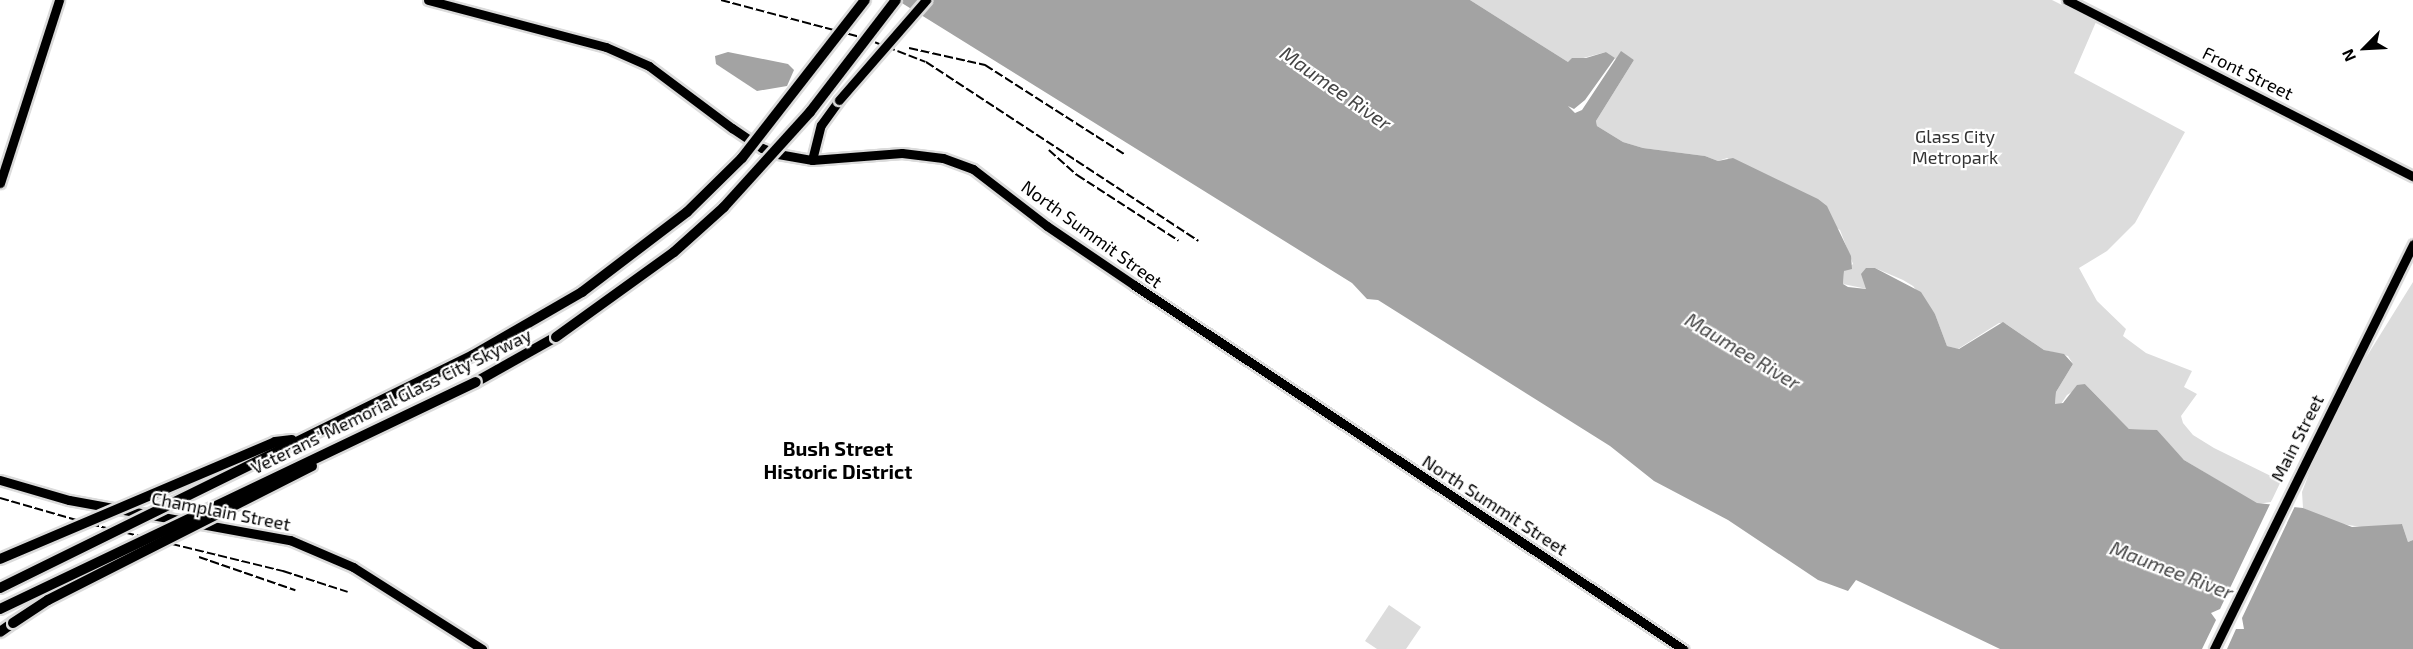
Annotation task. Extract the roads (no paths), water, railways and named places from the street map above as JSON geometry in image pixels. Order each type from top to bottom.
[{"type":"highway","name":"Veterans' Memorial Glass City Skyway","points":[[0,588],[542,318],[626,261],[687,212],[741,158],[866,0]]},
{"type":"highway","name":"Veterans' Memorial Glass City Skyway","points":[[0,609],[476,382],[604,306],[674,252],[724,207],[796,129],[896,0]]},
{"type":"highway","points":[[0,633],[48,600],[476,382]]},
{"type":"highway","points":[[0,559],[275,442],[302,438]]},
{"type":"main road","points":[[0,183],[59,0]]},
{"type":"main road","name":"North Summit Street","points":[[428,0],[606,47],[649,66],[762,148],[812,159],[902,153],[943,158],[974,169],[1124,279],[1683,649]]},
{"type":"main road","points":[[812,159],[820,125],[926,0]]},
{"type":"main road","name":"Front Street","points":[[2067,0],[2413,176]]},
{"type":"main road","name":"Main Street","points":[[2214,649],[2290,487],[2413,244]]},
{"type":"main road","name":"Champlain Street","points":[[0,480],[37,493],[290,540],[331,556],[482,649]]},
{"type":"water","name":"Maumee River","points":[[897,0],[1470,0],[1568,62],[1572,58],[1586,58],[1606,52],[1615,58],[1585,100],[1574,109],[1568,106],[1575,113],[1582,110],[1621,51],[1634,60],[1596,121],[1597,126],[1623,142],[1643,148],[1705,156],[1718,161],[1733,158],[1818,199],[1827,206],[1851,256],[1852,269],[1844,271],[1843,284],[1848,287],[1866,289],[1861,274],[1866,268],[1875,268],[1921,292],[1935,314],[1947,346],[1959,349],[2003,322],[2044,350],[2064,354],[2073,364],[2056,392],[2055,404],[2063,403],[2077,385],[2085,384],[2129,429],[2157,430],[2184,460],[2257,503],[2303,508],[2352,527],[2402,524],[2408,542],[2413,540],[2413,649],[2000,649],[1856,580],[1848,591],[1818,580],[1728,520],[1654,481],[1610,446],[1378,300],[1367,299],[1352,283]]},
{"type":"water","points":[[728,52],[788,64],[794,70],[787,86],[757,91],[716,64],[715,56]]},
{"type":"railway","points":[[721,0],[864,38],[926,62],[1199,241]]},
{"type":"railway","points":[[909,48],[985,65],[1124,154]]},
{"type":"railway","points":[[1049,150],[1077,175],[1179,241]]},
{"type":"railway","points":[[0,498],[90,524],[283,571],[348,592]]},
{"type":"railway","points":[[199,557],[295,590]]},
{"type":"district","name":"Bush Street Historic District","points":[[838,460]]},
{"type":"park label","name":"Glass City Metropark","points":[[1955,147]]}]
